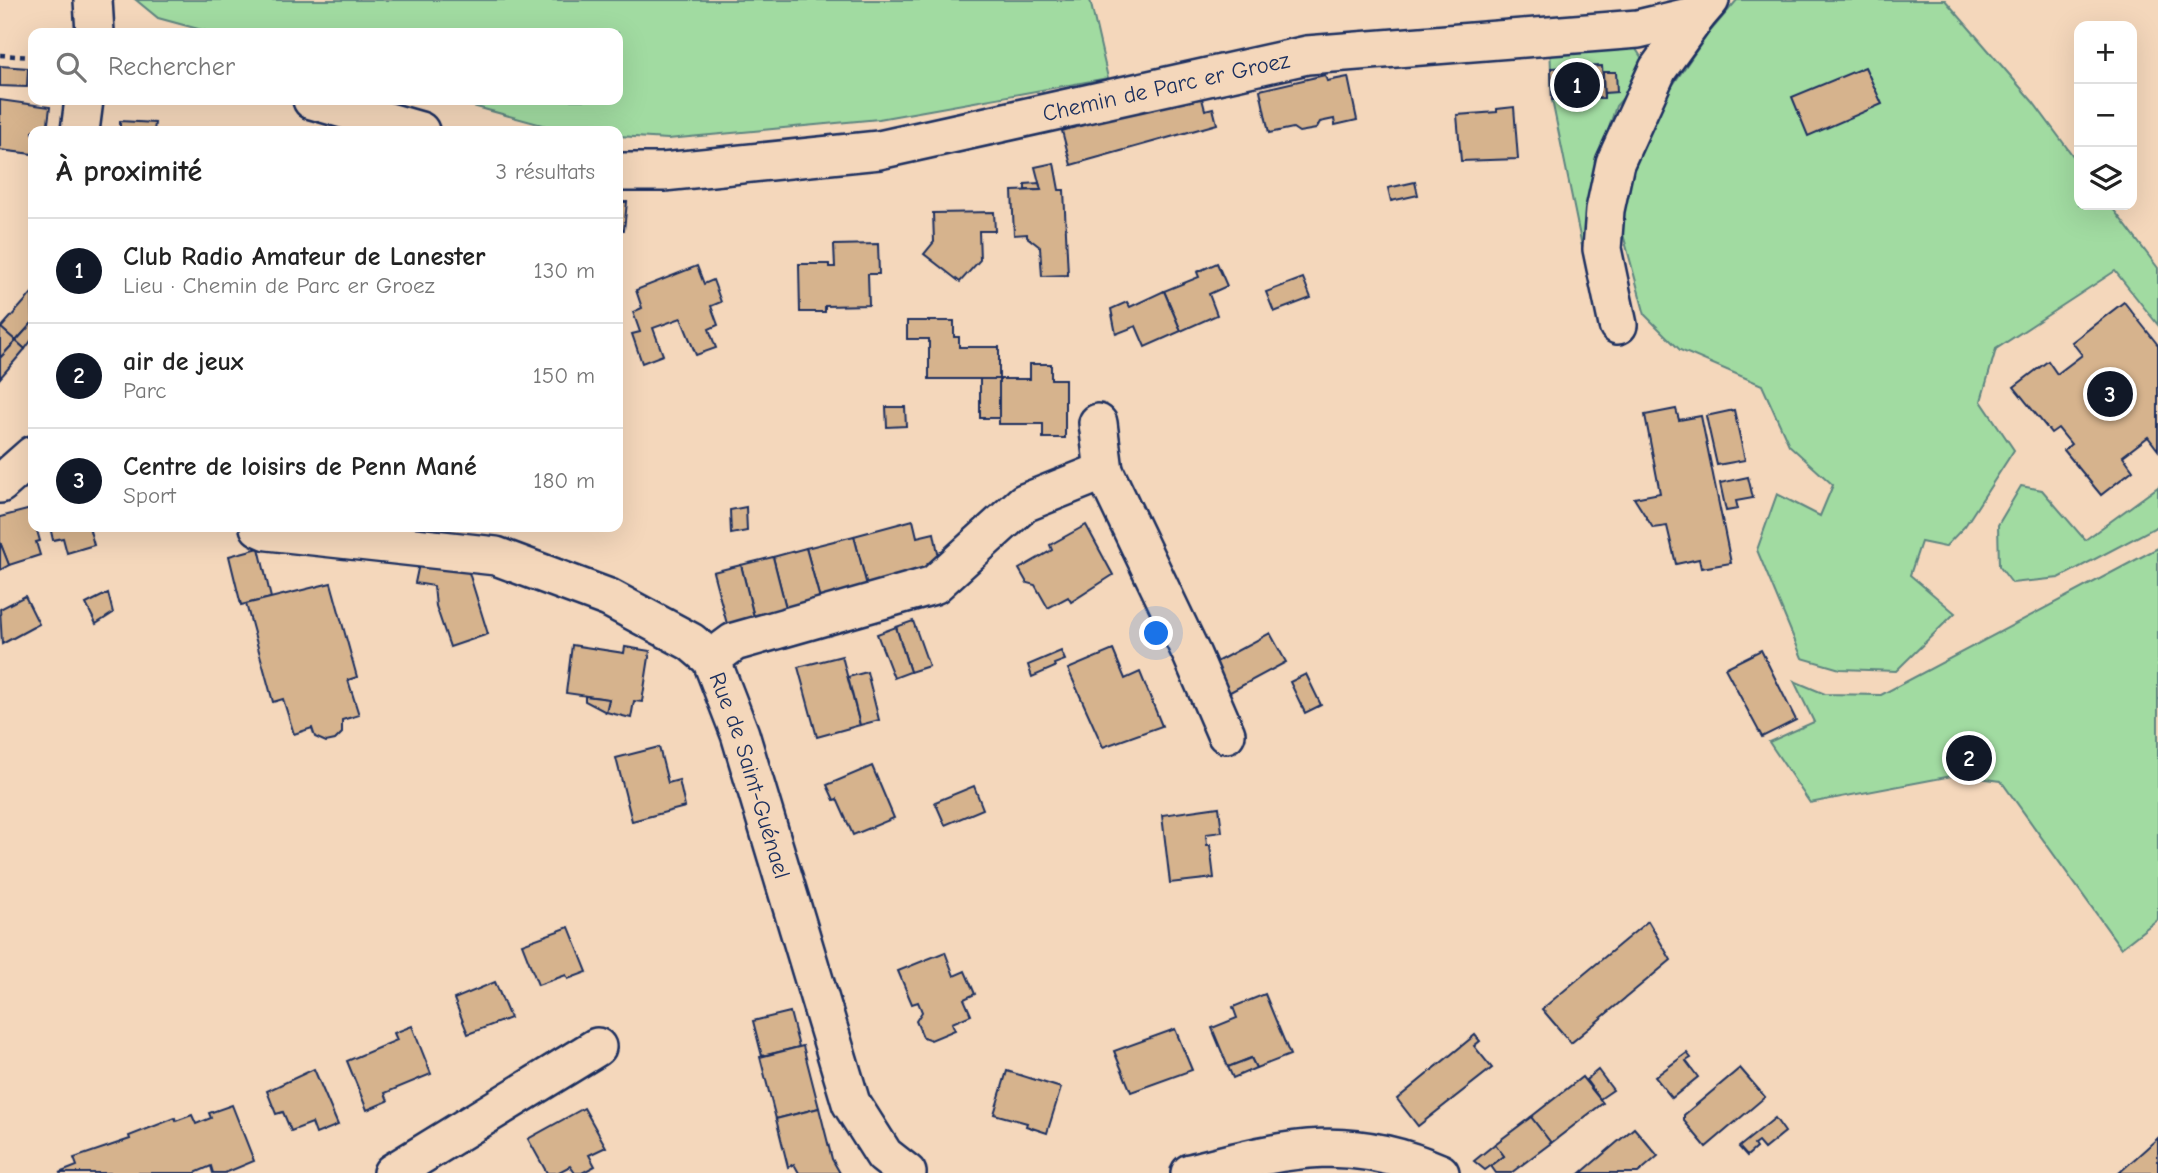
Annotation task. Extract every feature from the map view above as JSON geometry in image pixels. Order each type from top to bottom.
[{"type":"street","name":"Chemin de Parc er Groez","points":[[623,172],[663,172],[879,150],[1307,55],[1638,29],[1703,8]]},
{"type":"street","points":[[1618,325],[1602,249],[1605,211],[1615,163],[1658,69],[1703,8]]},
{"type":"street","points":[[81,126],[84,105]]},
{"type":"street","points":[[329,105],[403,126]]},
{"type":"street","points":[[1098,423],[1104,471],[1192,655],[1226,734]]},
{"type":"street","points":[[0,484],[28,459]]},
{"type":"street","points":[[711,659],[734,642],[934,585],[1024,503],[1104,471]]},
{"type":"street","name":"Rue de Saint-Guénael","points":[[277,532],[496,556],[608,598],[691,642],[711,659],[740,734],[851,1103],[884,1154],[907,1173]]},
{"type":"street","points":[[392,1173],[597,1046]]},
{"type":"street","points":[[1191,1173],[1275,1152],[1320,1147],[1353,1148],[1392,1157],[1440,1173]]},
{"type":"path","points":[[0,55],[28,57]]},
{"type":"green space","points":[[136,0],[1090,0],[1108,78],[879,119],[668,139],[623,136],[623,126],[546,126],[469,105],[623,105],[623,28],[195,28],[158,18]]},
{"type":"green space","points":[[1737,0],[1945,0],[2033,102],[2074,157],[2074,210],[2114,210],[2158,268],[2158,325],[2115,271],[1996,349],[1981,401],[2014,450],[1965,526],[1945,547],[1921,542],[1910,575],[1955,613],[1896,671],[1840,669],[1802,658],[1757,550],[1777,494],[1820,516],[1833,485],[1789,445],[1762,385],[1680,350],[1645,315],[1617,212],[1639,134],[1708,34]]},
{"type":"green space","points":[[1550,43],[1634,46],[1643,60],[1638,81],[1616,106],[1601,153],[1585,261],[1552,100]]},
{"type":"green space","points":[[2021,486],[2042,490],[2085,540],[2158,487],[2158,526],[2059,578],[2012,583],[1999,566],[1998,525]]},
{"type":"green space","points":[[2158,548],[2158,919],[2121,948],[2001,781],[1957,775],[1810,803],[1769,742],[1814,722],[1794,681],[1825,694],[1881,695]]},
{"type":"building","points":[[0,66],[28,68],[27,87],[0,86]]},
{"type":"building","points":[[1602,66],[1604,98],[1552,100],[1551,68]]},
{"type":"building","points":[[1865,67],[1882,104],[1808,136],[1792,97]]},
{"type":"building","points":[[1603,72],[1616,72],[1617,92],[1604,93],[1604,98]]},
{"type":"building","points":[[1325,75],[1327,81],[1348,77],[1357,120],[1335,125],[1334,119],[1320,122],[1316,129],[1299,132],[1293,128],[1269,133],[1260,90]]},
{"type":"building","points":[[1200,91],[1205,110],[1213,108],[1217,124],[1071,165],[1062,131]]},
{"type":"building","points":[[0,100],[50,107],[48,126],[28,126],[28,153],[0,150]]},
{"type":"building","points":[[1514,107],[1518,159],[1461,161],[1457,115],[1497,112],[1497,109]]},
{"type":"building","points":[[120,121],[155,123],[155,126],[120,126]]},
{"type":"building","points":[[1054,163],[1059,190],[1064,190],[1068,275],[1042,276],[1040,247],[1027,237],[1027,234],[1014,235],[1012,191],[1041,190],[1035,167]]},
{"type":"building","points":[[1415,182],[1418,195],[1391,201],[1388,188]]},
{"type":"building","points":[[1039,183],[1041,190],[1025,190],[1025,184]]},
{"type":"building","points":[[623,202],[627,202],[624,230]]},
{"type":"building","points":[[994,212],[995,231],[979,231],[980,260],[960,282],[924,254],[934,242],[933,213]]},
{"type":"building","points":[[878,244],[879,274],[868,274],[869,305],[825,306],[825,312],[800,312],[799,264],[829,264],[829,267],[835,267],[834,245]]},
{"type":"building","points":[[1217,263],[1227,286],[1209,294],[1217,315],[1181,331],[1164,291],[1199,277],[1197,272]]},
{"type":"building","points":[[697,266],[704,284],[713,280],[721,302],[711,306],[718,325],[709,329],[716,348],[696,355],[681,318],[653,328],[663,355],[642,363],[632,334],[640,332],[633,312],[642,308],[636,290]]},
{"type":"building","points":[[1303,278],[1311,298],[1274,312],[1266,292]]},
{"type":"building","points":[[1164,291],[1181,331],[1145,347],[1136,326],[1116,334],[1111,309],[1127,302],[1130,307]]},
{"type":"building","points":[[28,298],[28,328],[16,341],[1,328]]},
{"type":"building","points":[[2124,302],[2158,345],[2158,450],[2148,437],[2123,456],[2133,470],[2101,495],[2064,450],[2071,444],[2058,428],[2051,433],[2014,387],[2048,361],[2057,374],[2082,355],[2072,342]]},
{"type":"building","points":[[907,321],[954,321],[954,337],[959,337],[959,347],[999,347],[999,379],[929,379],[929,339],[907,339]]},
{"type":"building","points":[[0,327],[16,341],[0,358]]},
{"type":"building","points":[[28,328],[28,345],[25,349],[16,341]]},
{"type":"building","points":[[16,341],[25,349],[0,378],[0,358]]},
{"type":"building","points":[[1030,364],[1051,364],[1051,379],[1065,379],[1065,438],[1043,438],[1043,424],[999,424],[999,379],[1030,379]]},
{"type":"building","points":[[980,379],[999,379],[999,418],[980,418]]},
{"type":"building","points":[[886,407],[905,407],[906,426],[887,427]]},
{"type":"building","points":[[1676,409],[1679,420],[1701,416],[1731,563],[1701,568],[1699,559],[1676,564],[1667,526],[1653,528],[1634,498],[1660,493],[1645,415]]},
{"type":"building","points":[[1734,410],[1745,460],[1717,465],[1706,416]]},
{"type":"building","points":[[1748,477],[1753,498],[1736,501],[1738,509],[1726,511],[1720,483]]},
{"type":"building","points":[[746,507],[747,531],[731,534],[730,510]]},
{"type":"building","points":[[28,510],[28,532],[37,532],[40,541],[36,542],[40,555],[9,565],[0,542],[0,517]]},
{"type":"building","points":[[913,520],[917,537],[934,533],[939,558],[922,572],[867,586],[854,536]]},
{"type":"building","points":[[1086,525],[1113,575],[1071,602],[1068,597],[1048,608],[1035,585],[1027,583],[1019,569],[1052,550],[1050,545]]},
{"type":"building","points":[[51,532],[90,532],[94,545],[67,553],[63,538],[53,540]]},
{"type":"building","points":[[854,536],[867,586],[820,599],[806,548]]},
{"type":"building","points":[[0,542],[9,565],[0,570]]},
{"type":"building","points":[[259,548],[271,598],[241,605],[229,556]]},
{"type":"building","points":[[806,548],[820,599],[786,608],[773,557]]},
{"type":"building","points":[[773,557],[786,608],[754,617],[741,565]]},
{"type":"building","points":[[420,559],[466,563],[488,634],[450,647],[436,606],[434,586],[415,583]]},
{"type":"building","points":[[741,565],[754,617],[727,624],[713,572]]},
{"type":"building","points":[[331,583],[357,677],[348,680],[359,715],[342,720],[342,733],[335,740],[326,742],[315,737],[312,728],[294,734],[283,699],[273,702],[246,604]]},
{"type":"building","points":[[108,593],[113,613],[96,624],[86,604]]},
{"type":"building","points":[[25,596],[39,624],[2,644],[0,609]]},
{"type":"building","points":[[913,621],[929,666],[910,672],[896,627]]},
{"type":"building","points":[[896,627],[910,672],[894,678],[877,634]]},
{"type":"building","points":[[1270,633],[1286,662],[1219,698],[1205,668]]},
{"type":"building","points":[[572,645],[624,653],[625,647],[650,651],[642,702],[634,701],[631,718],[606,712],[609,699],[566,693]]},
{"type":"building","points":[[1113,650],[1125,679],[1140,672],[1162,726],[1103,747],[1068,669]]},
{"type":"building","points":[[1761,650],[1796,720],[1762,737],[1725,668]]},
{"type":"building","points":[[1061,651],[1065,660],[1032,677],[1028,665]]},
{"type":"building","points":[[842,656],[860,725],[817,737],[798,667]]},
{"type":"building","points":[[867,672],[879,720],[860,725],[848,677]]},
{"type":"building","points":[[1306,674],[1321,705],[1305,713],[1290,682]]},
{"type":"building","points":[[585,696],[609,699],[606,712],[585,701]]},
{"type":"building","points":[[659,747],[668,783],[679,780],[685,807],[632,821],[616,758]]},
{"type":"building","points":[[872,766],[894,818],[853,835],[837,799],[834,800],[827,785]]},
{"type":"building","points":[[974,786],[983,809],[945,825],[935,802]]},
{"type":"building","points":[[1219,807],[1222,832],[1206,834],[1214,878],[1170,883],[1162,815]]},
{"type":"building","points":[[1648,921],[1671,960],[1571,1043],[1542,1009]]},
{"type":"building","points":[[569,927],[587,972],[568,979],[566,975],[538,985],[522,944]]},
{"type":"building","points":[[945,952],[954,976],[965,971],[975,994],[964,999],[971,1015],[952,1023],[955,1030],[931,1040],[923,1037],[916,1021],[922,1012],[918,1002],[912,1004],[898,971]]},
{"type":"building","points":[[495,982],[510,1018],[468,1034],[454,999]]},
{"type":"building","points":[[1265,994],[1290,1055],[1256,1068],[1251,1058],[1228,1067],[1212,1028],[1237,1018],[1233,1007]]},
{"type":"building","points":[[790,1012],[799,1047],[762,1056],[753,1021]]},
{"type":"building","points":[[412,1026],[431,1074],[385,1093],[388,1101],[367,1110],[347,1061],[397,1040],[394,1033]]},
{"type":"building","points":[[1175,1029],[1192,1070],[1131,1092],[1114,1051]]},
{"type":"building","points":[[1475,1035],[1480,1041],[1474,1046],[1492,1068],[1418,1126],[1397,1099]]},
{"type":"building","points":[[803,1046],[819,1108],[776,1119],[760,1057]]},
{"type":"building","points":[[1687,1053],[1691,1058],[1686,1061],[1698,1077],[1672,1098],[1655,1077]]},
{"type":"building","points":[[1251,1058],[1256,1068],[1233,1078],[1228,1067]]},
{"type":"building","points":[[1740,1068],[1765,1097],[1706,1147],[1684,1121],[1684,1115]]},
{"type":"building","points":[[314,1069],[338,1125],[316,1134],[312,1123],[291,1131],[283,1112],[276,1114],[267,1091]]},
{"type":"building","points":[[1598,1070],[1613,1090],[1600,1099],[1586,1080]]},
{"type":"building","points":[[1007,1071],[1061,1088],[1047,1133],[1026,1126],[1027,1123],[994,1114]]},
{"type":"building","points":[[1582,1077],[1603,1103],[1551,1143],[1531,1117]]},
{"type":"building","points":[[232,1105],[254,1161],[225,1173],[213,1173],[211,1166],[195,1173],[59,1173],[77,1166],[74,1158],[130,1139],[129,1136],[175,1118],[176,1121],[192,1115],[196,1124],[211,1118],[209,1113]]},
{"type":"building","points":[[584,1108],[606,1147],[589,1155],[595,1166],[582,1173],[575,1173],[570,1166],[557,1173],[547,1173],[528,1139]]},
{"type":"building","points":[[819,1108],[832,1159],[840,1173],[799,1173],[794,1164],[788,1167],[776,1119]]},
{"type":"building","points":[[1531,1117],[1551,1143],[1511,1173],[1496,1173],[1491,1166],[1504,1156],[1495,1144]]},
{"type":"building","points":[[1775,1118],[1785,1132],[1764,1149],[1758,1142],[1754,1145],[1756,1148],[1747,1156],[1739,1147]]},
{"type":"building","points":[[1634,1128],[1658,1156],[1638,1173],[1581,1173]]},
{"type":"building","points":[[2158,1138],[2158,1173],[2119,1173]]},
{"type":"building","points":[[1495,1144],[1504,1156],[1485,1170],[1474,1161]]},
{"type":"place","name":"Club Radio Amateur de Lanester","points":[[1577,85]]},
{"type":"place","name":"Centre de loisirs de Penn Mané","points":[[2110,394]]},
{"type":"place","name":"air de jeux","points":[[1969,758]]}]
